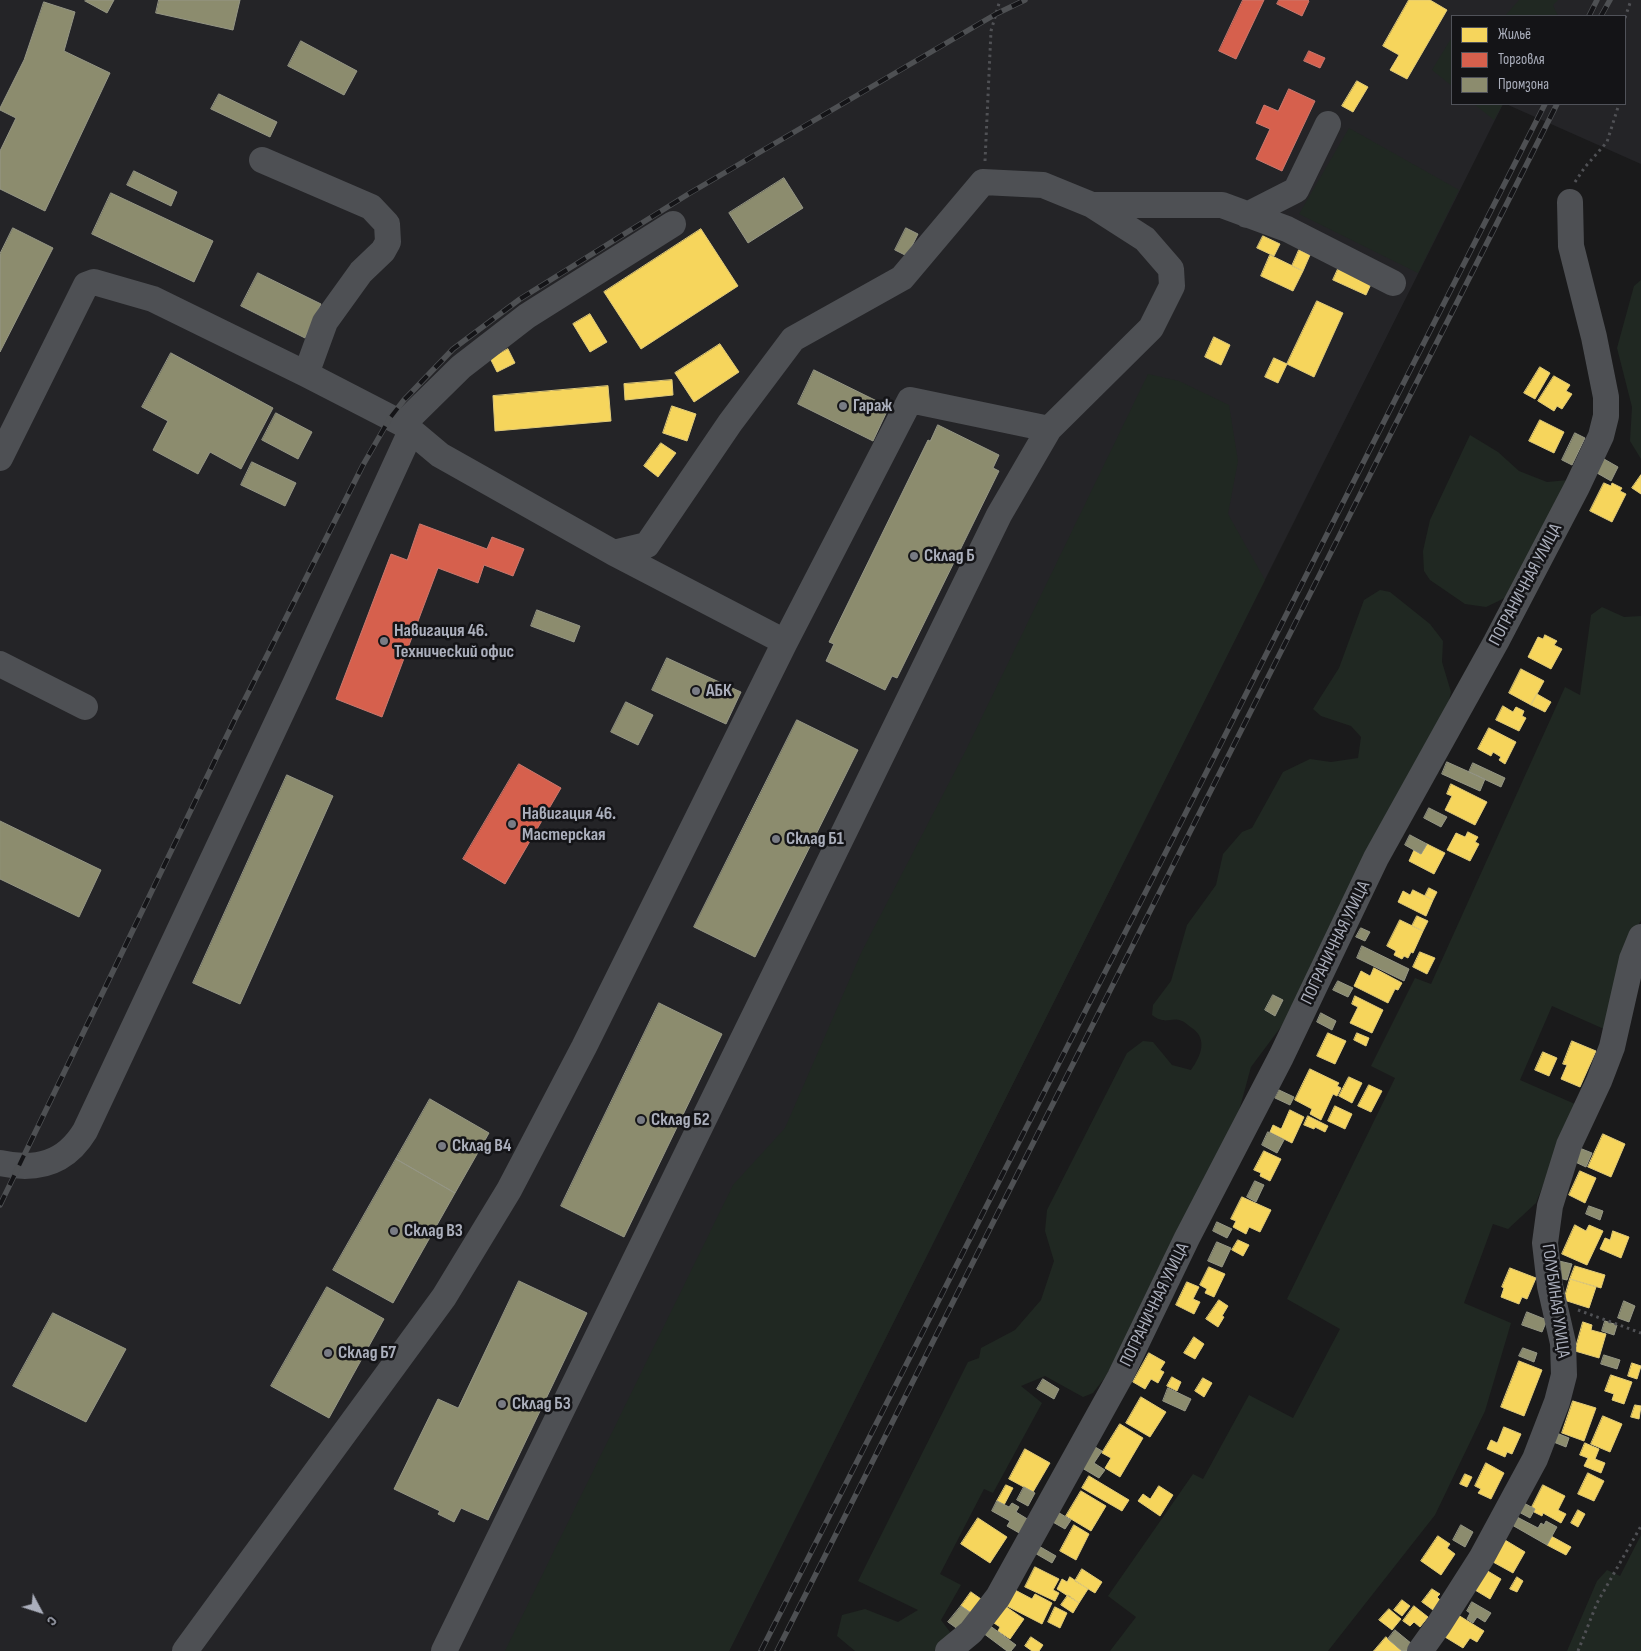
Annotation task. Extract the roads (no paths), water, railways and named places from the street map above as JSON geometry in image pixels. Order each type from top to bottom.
[{"type":"street","points":[[1248,215],[1296,190],[1328,124]]},
{"type":"street","points":[[262,160],[371,207],[386,224],[388,242],[383,251],[361,272],[324,322],[306,374]]},
{"type":"street","points":[[444,1651],[999,515],[1049,429],[1151,328],[1172,286],[1171,269],[1146,239],[1092,205],[1043,185],[983,182],[902,278],[794,339],[730,423],[647,545],[614,553]]},
{"type":"street","name":"ПОГРАНИЧНАЯ УЛИЦА","points":[[948,1651],[971,1632],[998,1597],[1120,1377],[1187,1238],[1281,1057],[1376,858],[1500,633],[1577,487],[1601,436],[1606,416],[1606,397],[1594,337],[1571,246],[1570,202]]},
{"type":"street","points":[[1092,205],[1222,205],[1287,230],[1393,283]]},
{"type":"street","points":[[0,1163],[23,1167],[37,1167],[46,1164],[73,1147],[85,1131],[296,682],[407,428],[460,367],[526,316],[673,224]]},
{"type":"street","points":[[0,458],[86,285],[94,282],[153,299],[306,374],[407,428],[440,455],[614,553],[785,642]]},
{"type":"street","points":[[185,1651],[444,1297],[509,1190],[584,1047],[785,642],[910,400],[1049,429]]},
{"type":"street","points":[[0,664],[85,707]]},
{"type":"street","name":"ГОЛУБИНАЯ УЛИЦА","points":[[1420,1651],[1482,1558],[1535,1459],[1557,1402],[1564,1375],[1563,1343],[1550,1286],[1545,1243],[1550,1206],[1569,1145],[1612,1047],[1632,959],[1641,937]]},
{"type":"railway","points":[[0,1205],[234,721],[363,465],[390,418],[404,400],[453,349],[520,299],[690,193],[996,14],[1025,0]]},
{"type":"railway","points":[[1590,15],[1597,0]]},
{"type":"railway","points":[[1602,15],[1610,0]]},
{"type":"railway","points":[[761,1651],[1544,105]]},
{"type":"railway","points":[[777,1651],[1556,105]]},
{"type":"place","name":"Гараж","points":[[843,406]]},
{"type":"place","name":"Склад Б","points":[[914,556]]},
{"type":"place","name":"Навигация 46. Технический офис","points":[[384,641]]},
{"type":"place","name":"АБК","points":[[696,691]]},
{"type":"place","name":"Навигация 46. Мастерская","points":[[512,824]]},
{"type":"place","name":"Склад Б1","points":[[776,839]]},
{"type":"place","name":"Склад Б2","points":[[641,1120]]},
{"type":"place","name":"Склад В4","points":[[442,1146]]},
{"type":"place","name":"Склад В3","points":[[394,1231]]},
{"type":"place","name":"Склад Б7","points":[[328,1353]]},
{"type":"place","name":"Склад Б3","points":[[502,1404]]}]
